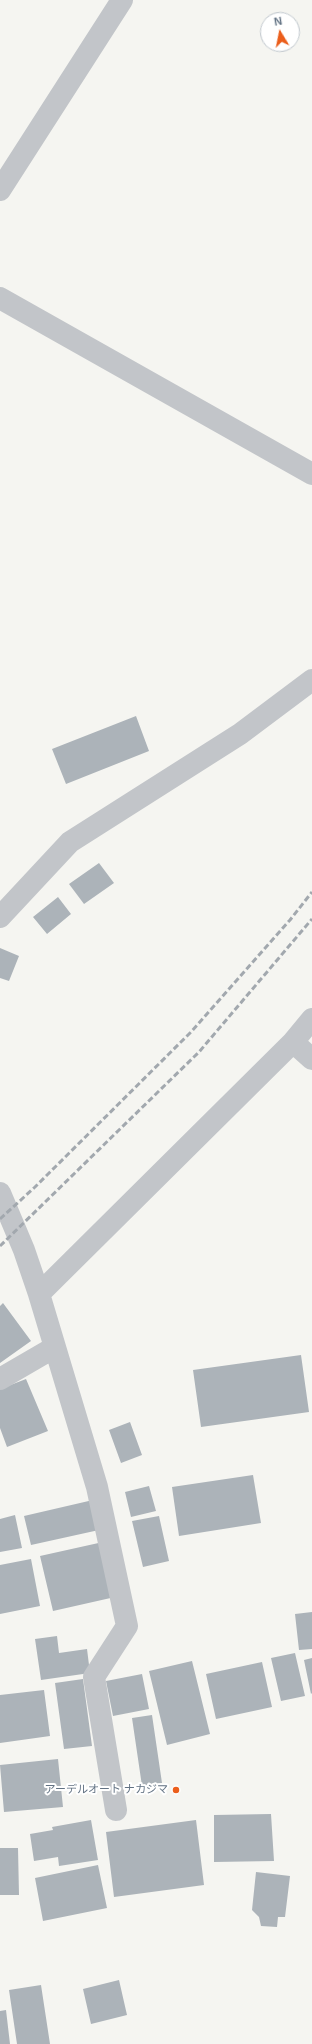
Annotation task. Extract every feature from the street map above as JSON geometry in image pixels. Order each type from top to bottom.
[{"type":"street","points":[[0,190],[122,0]]},
{"type":"street","points":[[0,298],[312,474]]},
{"type":"street","points":[[0,917],[70,842],[240,734],[312,680]]},
{"type":"street","points":[[39,1294],[293,1042],[312,1019]]},
{"type":"street","points":[[293,1042],[312,1059]]},
{"type":"street","points":[[0,1193],[24,1250],[39,1294],[97,1487],[127,1626],[94,1677],[116,1810]]},
{"type":"street","points":[[0,1379],[55,1347]]},
{"type":"building","points":[[136,716],[149,751],[66,784],[52,749]]},
{"type":"building","points":[[99,863],[114,883],[84,904],[69,884]]},
{"type":"building","points":[[58,897],[71,914],[47,934],[33,917]]},
{"type":"building","points":[[0,948],[19,956],[9,981],[0,978]]},
{"type":"building","points":[[3,1303],[31,1341],[0,1363],[0,1306]]},
{"type":"building","points":[[301,1355],[309,1412],[201,1427],[193,1370]]},
{"type":"building","points":[[26,1379],[48,1431],[7,1447],[0,1428],[0,1389]]},
{"type":"building","points":[[130,1422],[142,1455],[121,1463],[109,1430]]},
{"type":"building","points":[[253,1475],[261,1523],[179,1536],[172,1487]]},
{"type":"building","points":[[149,1486],[156,1511],[131,1517],[125,1492]]},
{"type":"building","points":[[93,1500],[99,1530],[31,1545],[24,1516]]},
{"type":"building","points":[[15,1515],[22,1548],[0,1552],[0,1519]]},
{"type":"building","points":[[159,1516],[169,1561],[143,1567],[132,1521]]},
{"type":"building","points":[[103,1542],[115,1597],[53,1611],[40,1556]]},
{"type":"building","points":[[31,1559],[40,1606],[0,1614],[0,1565]]},
{"type":"building","points":[[312,1612],[312,1649],[299,1650],[295,1614]]},
{"type":"building","points":[[57,1636],[59,1653],[87,1649],[90,1673],[41,1680],[35,1639]]},
{"type":"building","points":[[295,1653],[305,1696],[281,1701],[271,1658]]},
{"type":"building","points":[[312,1658],[312,1693],[311,1694],[304,1660]]},
{"type":"building","points":[[192,1661],[210,1734],[167,1745],[149,1671]]},
{"type":"building","points":[[262,1662],[272,1707],[216,1719],[206,1674]]},
{"type":"building","points":[[142,1674],[149,1709],[113,1716],[106,1681]]},
{"type":"building","points":[[83,1679],[92,1746],[64,1749],[55,1683]]},
{"type":"building","points":[[44,1690],[50,1736],[0,1743],[0,1695]]},
{"type":"building","points":[[152,1715],[162,1783],[142,1786],[132,1718]]},
{"type":"building","points":[[58,1759],[63,1807],[4,1812],[0,1765]]},
{"type":"building","points":[[271,1814],[274,1861],[214,1862],[214,1815]]},
{"type":"building","points":[[91,1820],[98,1860],[59,1866],[58,1857],[34,1861],[30,1834],[53,1830],[52,1827]]},
{"type":"building","points":[[196,1820],[204,1885],[114,1897],[106,1832]]},
{"type":"building","points":[[0,1848],[18,1848],[19,1895],[0,1895]]},
{"type":"building","points":[[98,1865],[107,1908],[43,1921],[35,1878]]},
{"type":"building","points":[[256,1872],[290,1876],[285,1917],[278,1917],[277,1927],[261,1926],[259,1917],[252,1910]]},
{"type":"building","points":[[119,1980],[127,2015],[91,2024],[83,1989]]},
{"type":"building","points":[[41,1985],[50,2044],[17,2044],[9,1990]]},
{"type":"building","points":[[6,2010],[10,2044],[0,2044],[0,2011]]},
{"type":"railway","points":[[0,1219],[35,1187],[191,1032],[290,920],[312,892]]},
{"type":"railway","points":[[0,1246],[199,1052],[312,919]]},
{"type":"place","name":"アーデルオート ナカジマ","points":[[176,1790]]}]
